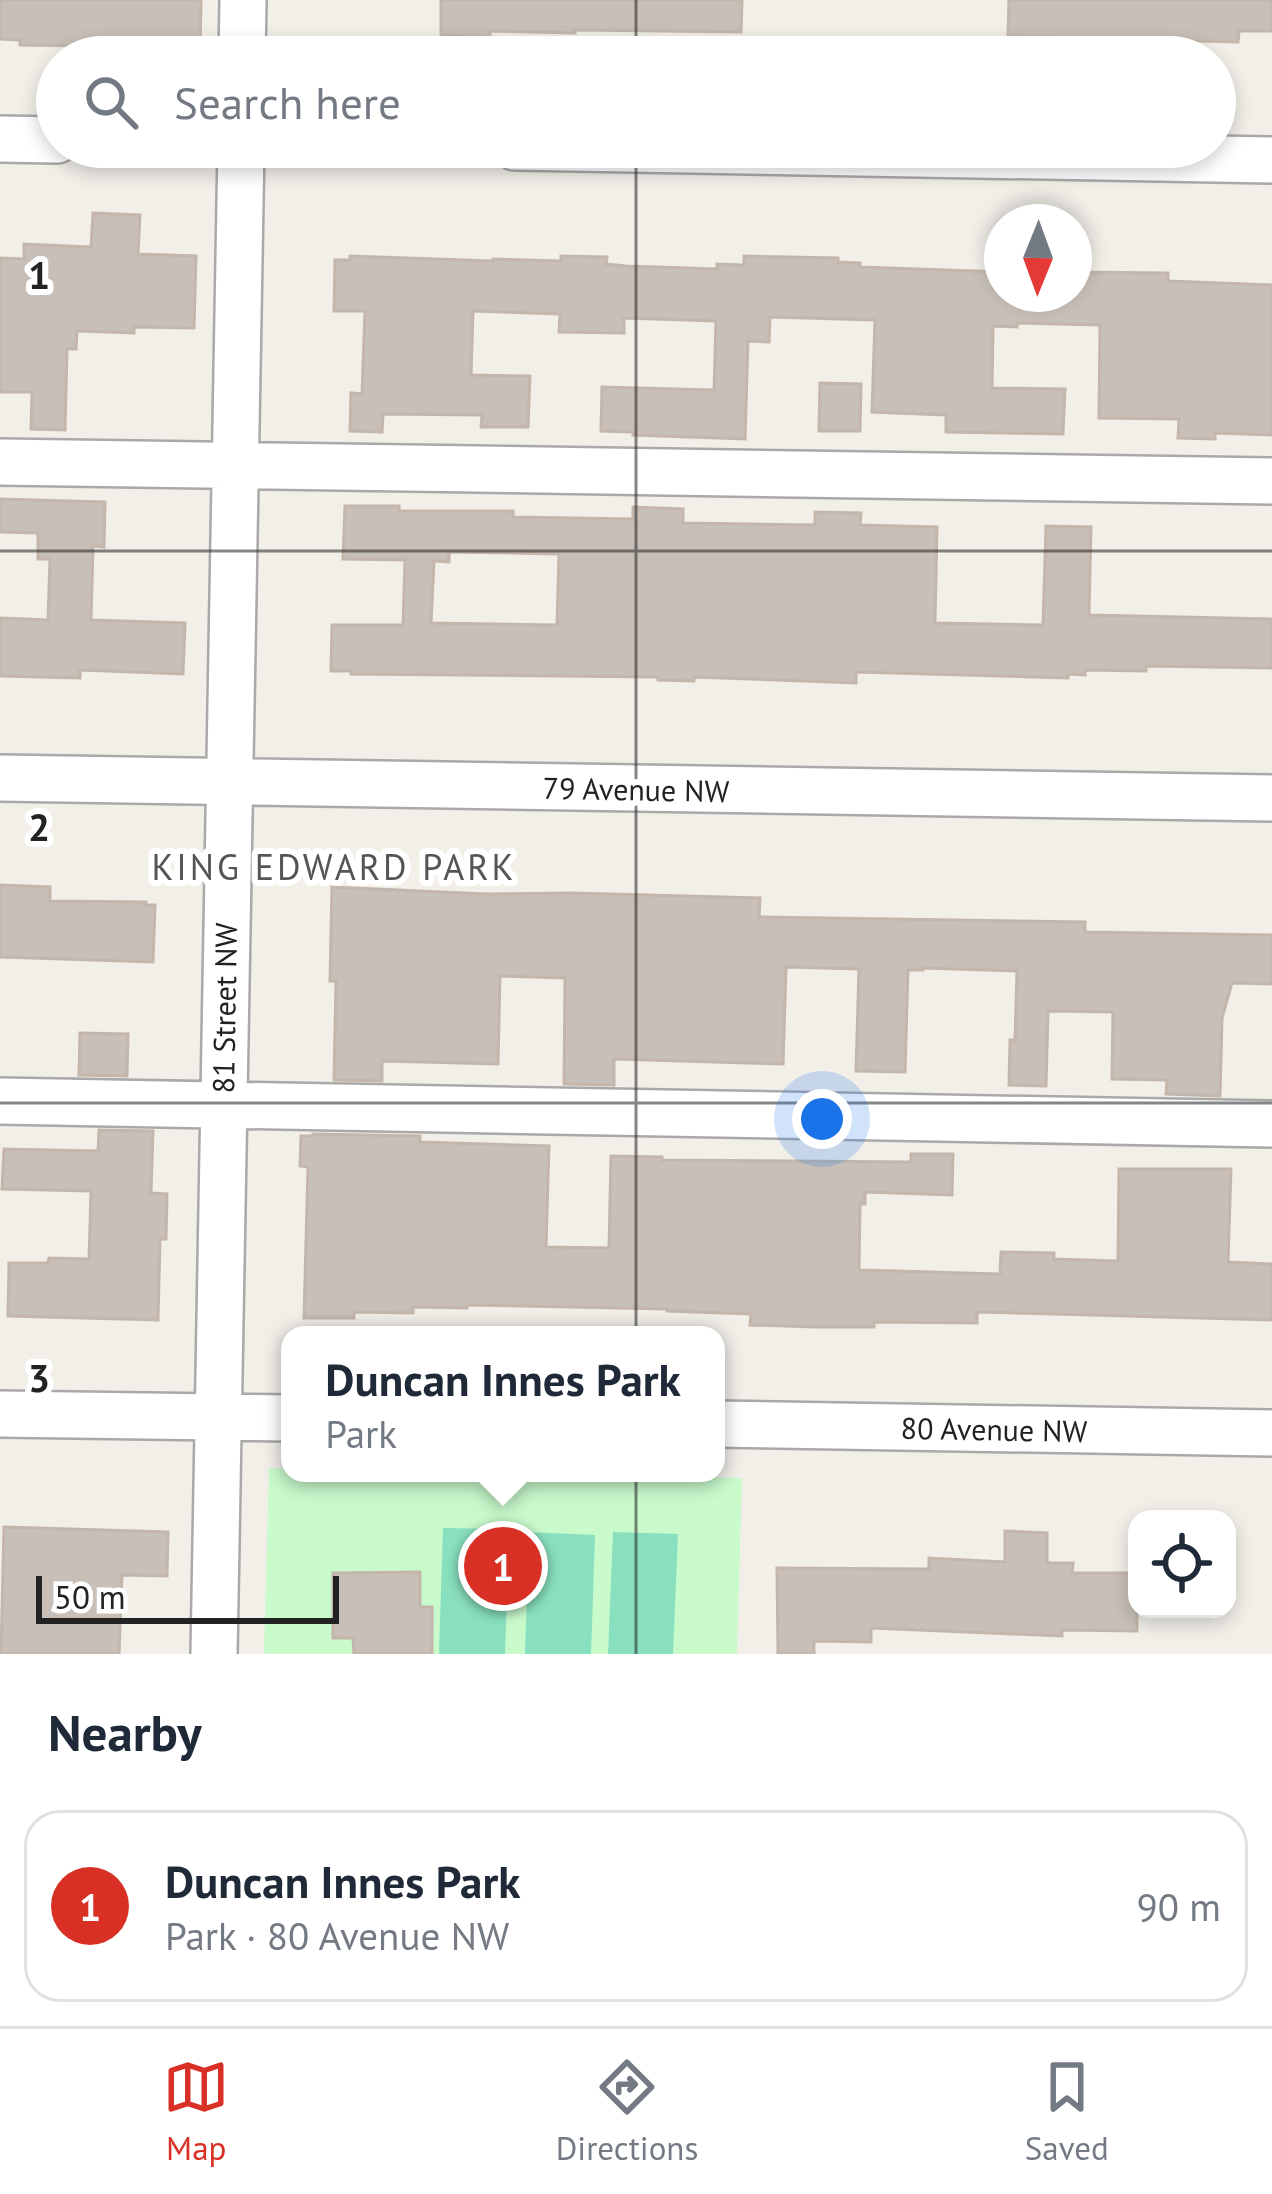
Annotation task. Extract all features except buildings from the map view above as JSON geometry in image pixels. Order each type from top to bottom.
[{"type":"street","points":[[242,36],[243,0]]},
{"type":"street","points":[[0,139],[36,140]]},
{"type":"street","points":[[1236,159],[1272,160]]},
{"type":"street","name":"81 Street NW","points":[[214,1654],[241,168]]},
{"type":"street","points":[[0,462],[1272,481]]},
{"type":"street","name":"79 Avenue NW","points":[[0,778],[1272,798]]},
{"type":"street","points":[[0,1101],[1272,1124]]},
{"type":"street","points":[[0,1414],[281,1418]]},
{"type":"street","name":"80 Avenue NW","points":[[725,1424],[1272,1433]]},
{"type":"green space","points":[[269,1468],[281,1469],[281,1482],[725,1482],[725,1478],[742,1478],[737,1654],[264,1654]]},
{"type":"green space","points":[[443,1528],[509,1529],[505,1654],[439,1654]]},
{"type":"green space","points":[[529,1532],[595,1535],[591,1654],[525,1654]]},
{"type":"green space","points":[[613,1532],[678,1534],[673,1654],[608,1654]]},
{"type":"place","name":"Duncan Innes Park","points":[[503,1566]]},
{"type":"district","name":"KING EDWARD PARK","points":[[334,866]]}]
